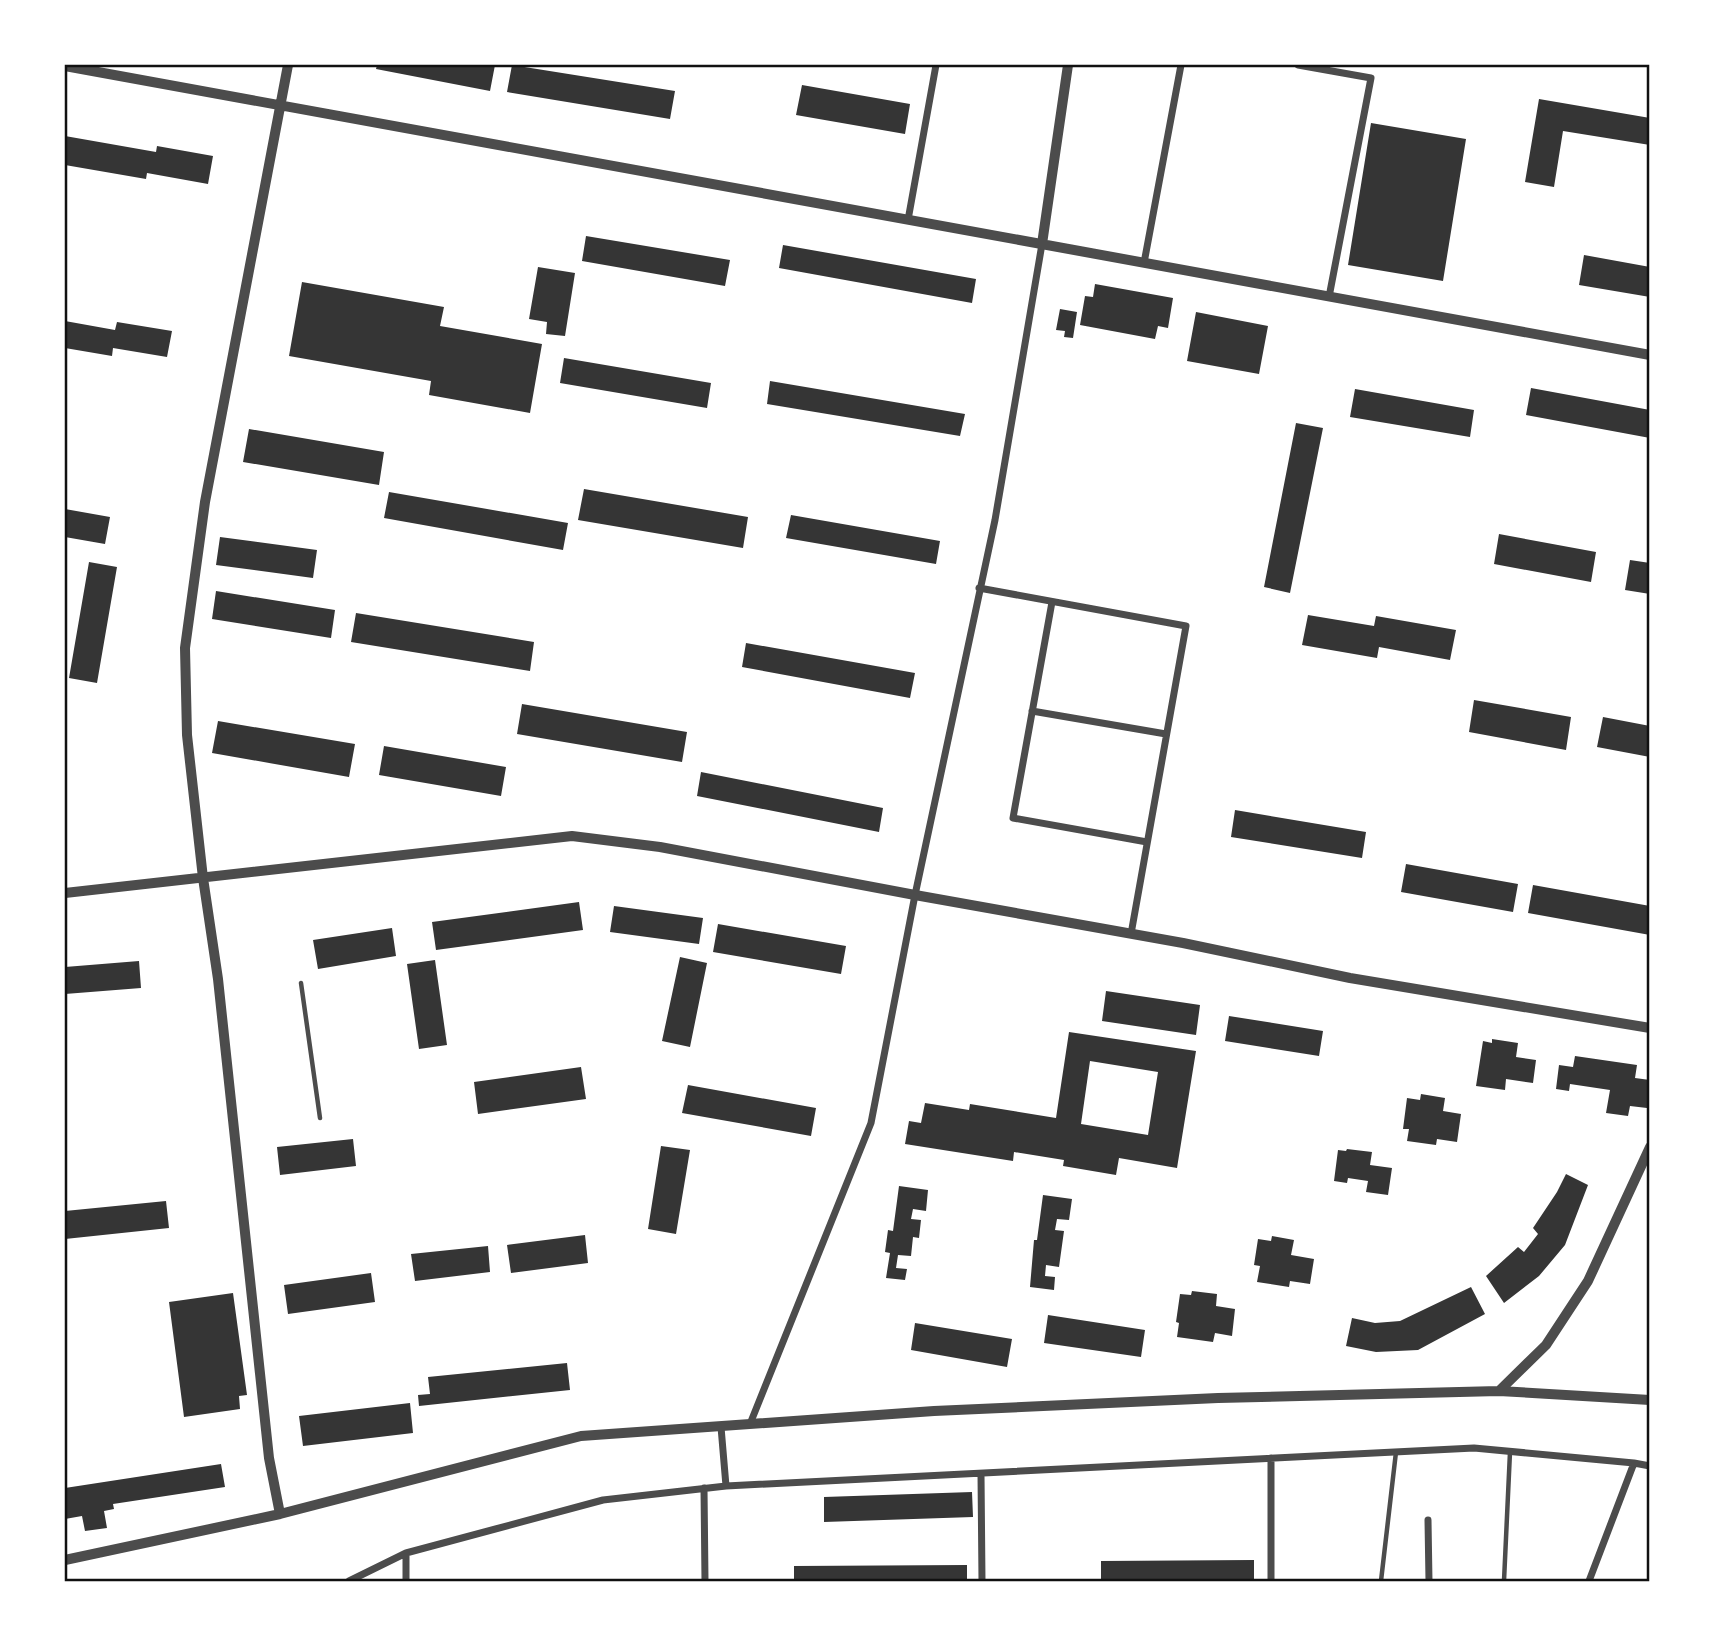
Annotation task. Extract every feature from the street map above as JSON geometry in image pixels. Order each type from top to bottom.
[{"type":"street","points":[[280,1514],[269,1458],[218,979],[202,878],[187,736],[185,648],[205,502],[288,65]]},
{"type":"street","points":[[908,220],[936,65]]},
{"type":"street","points":[[750,1424],[871,1123],[915,895],[995,520],[1042,244],[1068,65]]},
{"type":"street","points":[[1144,263],[1181,65]]},
{"type":"street","points":[[1298,65],[1371,78],[1329,297]]},
{"type":"street","points":[[65,66],[1650,355]]},
{"type":"street","points":[[979,588],[1186,626],[1131,933]]},
{"type":"street","points":[[1052,602],[1013,818],[1147,842]]},
{"type":"street","points":[[1032,712],[1166,734]]},
{"type":"street","points":[[65,893],[572,836],[660,847],[1131,933],[1350,978],[1650,1028]]},
{"type":"street","points":[[1499,1391],[1546,1345],[1588,1281],[1650,1147]]},
{"type":"street","points":[[65,1560],[280,1514],[581,1436],[934,1411],[1219,1398],[1499,1391],[1650,1400]]},
{"type":"street","points":[[722,1427],[726,1486]]},
{"type":"street","points":[[349,1581],[406,1553],[603,1500],[726,1486],[1474,1448],[1650,1466]]},
{"type":"street","points":[[1271,1458],[1271,1581]]},
{"type":"street","points":[[1589,1581],[1634,1463]]},
{"type":"street","points":[[981,1474],[982,1581]]},
{"type":"street","points":[[704,1488],[705,1581]]},
{"type":"street","points":[[1428,1520],[1429,1581]]},
{"type":"street","points":[[406,1553],[407,1581]]},
{"type":"lane","points":[[301,983],[320,1118]]},
{"type":"lane","points":[[1381,1581],[1396,1452]]},
{"type":"lane","points":[[1504,1581],[1510,1452]]},
{"type":"building","points":[[377,65],[495,65],[490,91],[376,69]]},
{"type":"building","points":[[512,65],[675,91],[670,119],[507,92]]},
{"type":"building","points":[[802,85],[910,104],[905,134],[796,115]]},
{"type":"building","points":[[1539,99],[1650,118],[1650,145],[1563,131],[1554,187],[1525,182]]},
{"type":"building","points":[[1371,123],[1466,139],[1443,281],[1348,265]]},
{"type":"building","points":[[65,136],[156,152],[157,146],[213,156],[208,184],[147,173],[146,179],[65,165]]},
{"type":"building","points":[[586,236],[730,260],[725,286],[582,261]]},
{"type":"building","points":[[783,245],[976,279],[972,303],[779,268]]},
{"type":"building","points":[[1584,255],[1650,267],[1650,297],[1579,285]]},
{"type":"building","points":[[538,267],[575,273],[565,336],[546,334],[547,322],[529,319]]},
{"type":"building","points":[[302,282],[444,307],[440,326],[542,344],[530,413],[429,395],[431,381],[289,356]]},
{"type":"building","points":[[1095,284],[1173,298],[1168,328],[1158,326],[1155,339],[1080,325],[1085,296],[1093,297]]},
{"type":"building","points":[[1060,309],[1077,312],[1073,338],[1064,337],[1065,331],[1056,330]]},
{"type":"building","points":[[1196,312],[1268,326],[1259,374],[1187,361]]},
{"type":"building","points":[[65,321],[115,330],[117,322],[172,331],[167,357],[113,348],[112,356],[65,348]]},
{"type":"building","points":[[564,358],[711,383],[707,408],[560,383]]},
{"type":"building","points":[[770,381],[965,414],[960,436],[767,404]]},
{"type":"building","points":[[1531,388],[1650,410],[1650,438],[1526,415]]},
{"type":"building","points":[[1355,389],[1474,410],[1470,437],[1350,417]]},
{"type":"building","points":[[1296,423],[1323,428],[1290,593],[1264,587]]},
{"type":"building","points":[[249,429],[384,452],[379,485],[243,462]]},
{"type":"building","points":[[584,489],[748,517],[743,548],[578,520]]},
{"type":"building","points":[[389,492],[568,523],[563,550],[384,518]]},
{"type":"building","points":[[65,509],[110,517],[105,544],[65,537]]},
{"type":"building","points":[[791,515],[940,541],[936,564],[786,538]]},
{"type":"building","points":[[1499,534],[1596,552],[1591,582],[1494,564]]},
{"type":"building","points":[[220,537],[317,550],[313,578],[216,565]]},
{"type":"building","points":[[1630,560],[1650,563],[1650,594],[1625,590]]},
{"type":"building","points":[[89,562],[117,567],[97,683],[69,678]]},
{"type":"building","points":[[216,591],[335,610],[331,638],[212,619]]},
{"type":"building","points":[[356,613],[534,642],[530,671],[351,642]]},
{"type":"building","points":[[1308,615],[1374,626],[1376,616],[1456,630],[1450,660],[1379,647],[1377,658],[1302,645]]},
{"type":"building","points":[[746,643],[915,673],[910,698],[742,667]]},
{"type":"building","points":[[1474,700],[1571,717],[1566,750],[1469,732]]},
{"type":"building","points":[[522,704],[687,732],[682,762],[517,734]]},
{"type":"building","points":[[1603,717],[1650,726],[1650,757],[1597,747]]},
{"type":"building","points":[[218,721],[355,744],[349,777],[212,753]]},
{"type":"building","points":[[384,746],[506,767],[501,796],[379,775]]},
{"type":"building","points":[[701,772],[883,808],[879,832],[697,796]]},
{"type":"building","points":[[1235,810],[1366,832],[1362,858],[1231,837]]},
{"type":"building","points":[[1406,864],[1518,884],[1513,912],[1401,892]]},
{"type":"building","points":[[1533,885],[1650,906],[1650,935],[1528,913]]},
{"type":"building","points":[[579,902],[583,930],[436,950],[432,922]]},
{"type":"building","points":[[614,906],[703,918],[699,944],[610,932]]},
{"type":"building","points":[[718,924],[846,946],[841,974],[713,952]]},
{"type":"building","points":[[392,928],[396,956],[318,969],[313,940]]},
{"type":"building","points":[[680,957],[707,963],[690,1047],[662,1041]]},
{"type":"building","points":[[435,960],[447,1045],[419,1049],[407,964]]},
{"type":"building","points":[[139,961],[141,988],[65,994],[65,967]]},
{"type":"building","points":[[1106,991],[1200,1005],[1196,1035],[1102,1021]]},
{"type":"building","points":[[1229,1016],[1323,1031],[1319,1056],[1225,1041]]},
{"type":"building","points":[[1069,1032],[1196,1051],[1177,1168],[1119,1158],[1116,1175],[1063,1166],[1064,1160],[1014,1152],[1013,1161],[905,1144],[909,1121],[921,1123],[925,1103],[969,1110],[970,1104],[1056,1118]],"holes":[[[1090,1061],[1158,1072],[1148,1135],[1081,1124]]]},
{"type":"building","points":[[1492,1039],[1518,1043],[1516,1057],[1536,1060],[1533,1083],[1506,1079],[1505,1090],[1476,1086],[1483,1041],[1492,1043]]},
{"type":"building","points":[[1575,1056],[1637,1065],[1635,1078],[1650,1080],[1647,1108],[1630,1106],[1628,1116],[1606,1113],[1610,1090],[1570,1084],[1569,1091],[1556,1089],[1559,1065],[1573,1067]]},
{"type":"building","points":[[581,1067],[586,1099],[478,1114],[474,1082]]},
{"type":"building","points":[[688,1085],[816,1108],[811,1136],[682,1113]]},
{"type":"building","points":[[1421,1094],[1445,1098],[1443,1111],[1461,1114],[1457,1142],[1437,1139],[1436,1145],[1407,1141],[1409,1129],[1403,1129],[1407,1098],[1420,1100]]},
{"type":"building","points":[[353,1139],[356,1166],[280,1175],[277,1147]]},
{"type":"building","points":[[661,1146],[690,1150],[676,1234],[648,1229]]},
{"type":"building","points":[[1338,1150],[1372,1152],[1370,1165],[1392,1168],[1388,1195],[1366,1192],[1368,1181],[1348,1178],[1347,1183],[1334,1181]]},
{"type":"building","points":[[1566,1174],[1588,1185],[1565,1245],[1539,1276],[1504,1303],[1486,1276],[1518,1247],[1524,1252],[1538,1234],[1533,1228]]},
{"type":"building","points":[[899,1186],[928,1190],[926,1211],[913,1209],[911,1219],[921,1220],[919,1238],[913,1237],[911,1256],[898,1255],[896,1268],[907,1269],[905,1280],[886,1278],[890,1253],[885,1252],[888,1230],[893,1231]]},
{"type":"building","points":[[1043,1195],[1072,1199],[1069,1220],[1057,1219],[1055,1230],[1064,1231],[1059,1267],[1046,1265],[1045,1276],[1055,1277],[1054,1290],[1030,1287],[1034,1240],[1037,1240]]},
{"type":"building","points":[[166,1201],[169,1228],[65,1239],[65,1211]]},
{"type":"building","points":[[585,1235],[588,1263],[511,1273],[507,1245]]},
{"type":"building","points":[[1272,1236],[1294,1240],[1291,1255],[1314,1259],[1310,1284],[1290,1281],[1289,1287],[1257,1282],[1260,1266],[1254,1265],[1258,1239],[1271,1241]]},
{"type":"building","points":[[488,1246],[490,1272],[415,1281],[411,1254]]},
{"type":"building","points":[[371,1273],[375,1302],[288,1314],[284,1285]]},
{"type":"building","points":[[1471,1287],[1485,1314],[1418,1350],[1376,1352],[1346,1346],[1352,1318],[1375,1323],[1400,1321]]},
{"type":"building","points":[[1192,1291],[1217,1294],[1216,1306],[1235,1309],[1232,1336],[1215,1333],[1213,1342],[1177,1337],[1180,1294],[1191,1295]]},
{"type":"building","points":[[233,1293],[247,1395],[239,1396],[240,1409],[184,1417],[169,1302]]},
{"type":"building","points":[[1048,1315],[1145,1330],[1141,1357],[1044,1343]]},
{"type":"building","points":[[915,1323],[1012,1339],[1007,1367],[911,1350]]},
{"type":"building","points":[[567,1363],[570,1390],[419,1406],[418,1395],[430,1394],[428,1377]]},
{"type":"building","points":[[410,1403],[413,1433],[303,1446],[299,1416]]},
{"type":"building","points":[[221,1464],[225,1487],[113,1504],[114,1509],[104,1511],[107,1528],[85,1531],[82,1516],[65,1519],[65,1488]]},
{"type":"building","points":[[972,1492],[973,1517],[824,1522],[824,1497]]},
{"type":"building","points":[[1254,1560],[1254,1581],[1101,1581],[1101,1561]]},
{"type":"building","points":[[967,1565],[967,1581],[794,1581],[794,1566]]}]
